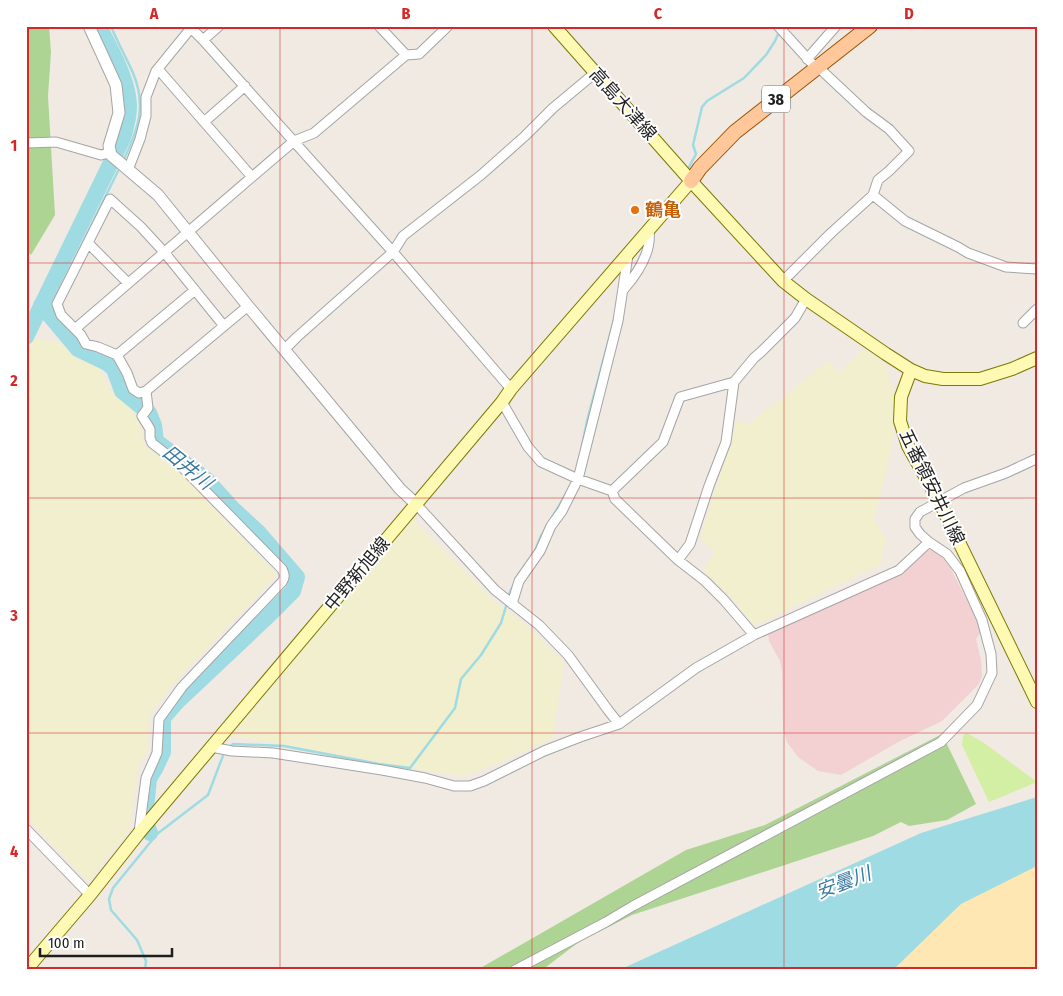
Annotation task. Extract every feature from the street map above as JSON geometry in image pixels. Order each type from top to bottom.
[{"type":"main road","name":"高島大津線","points":[[554,26],[691,180]]},
{"type":"main road","name":"38","points":[[691,180],[735,132],[814,65],[862,29]]},
{"type":"main road","name":"中野新旭線","points":[[26,970],[511,389],[691,180]]},
{"type":"main road","points":[[691,180],[783,281],[806,299],[911,370],[925,376],[943,379],[980,379],[1012,369],[1037,358]]},
{"type":"main road","name":"五番領安井川線","points":[[911,370],[901,397],[900,421],[908,446],[939,501],[1037,702]]},
{"type":"street","points":[[89,26],[116,85],[118,113],[109,152],[116,161],[158,195],[400,489],[495,590],[539,625],[568,655],[620,724]]},
{"type":"street","points":[[203,40],[219,26]]},
{"type":"street","points":[[379,26],[406,54]]},
{"type":"street","points":[[75,329],[294,140],[314,133],[406,54],[419,54],[448,26]]},
{"type":"street","points":[[814,65],[836,26]]},
{"type":"street","points":[[128,170],[140,139],[146,116],[146,97],[158,69],[190,27],[294,140],[511,389]]},
{"type":"street","points":[[780,29],[814,65],[866,112],[889,129],[909,151],[878,180],[873,195],[831,233],[783,281]]},
{"type":"street","points":[[158,69],[252,177]]},
{"type":"street","points":[[285,349],[393,252],[403,236],[481,175],[553,108],[595,73]]},
{"type":"street","points":[[204,122],[245,86]]},
{"type":"street","points":[[26,143],[56,142],[101,155],[109,152]]},
{"type":"street","points":[[873,195],[905,220],[968,253],[1006,267],[1037,269]]},
{"type":"street","points":[[224,326],[164,252],[110,199],[57,304],[61,315],[81,335],[86,344],[117,355],[133,388],[139,393],[146,391],[224,326],[248,306]]},
{"type":"street","points":[[623,290],[641,268],[650,240],[649,230]]},
{"type":"street","points":[[88,243],[128,283]]},
{"type":"street","points":[[512,604],[519,581],[540,551],[551,526],[562,511],[578,480],[618,321],[628,253]]},
{"type":"street","points":[[117,355],[195,290]]},
{"type":"street","points":[[678,560],[690,544],[726,442],[734,382],[754,358],[795,318],[806,299]]},
{"type":"street","points":[[1023,323],[1037,309]]},
{"type":"street","points":[[612,491],[663,442],[680,397],[734,382]]},
{"type":"street","points":[[139,833],[146,778],[157,754],[159,719],[182,688],[285,578],[282,569],[179,464],[152,443],[150,429],[142,416],[148,408],[146,391]]},
{"type":"street","points":[[502,402],[528,447],[541,462],[578,480],[612,491]]},
{"type":"street","points":[[516,970],[941,742],[977,705],[992,673],[991,654],[982,620],[960,571],[947,554],[920,534],[916,527],[915,519],[920,512],[964,488],[1006,473],[1036,459]]},
{"type":"street","points":[[612,491],[615,499],[678,560],[705,581],[724,600],[754,636]]},
{"type":"street","points":[[211,747],[232,751],[273,753],[417,776],[454,786],[470,786],[484,782],[544,751],[620,724],[696,668],[754,636],[899,570],[930,542]]},
{"type":"street","points":[[26,829],[90,895]]},
{"type":"shaded area","points":[[34,339],[61,342],[75,358],[99,368],[110,390],[130,407],[141,426],[144,445],[174,466],[277,575],[173,684],[149,715],[148,751],[138,765],[129,831],[88,881],[26,817],[26,355]]},
{"type":"shaded area","points":[[863,349],[884,362],[894,393],[894,436],[874,520],[886,538],[881,564],[754,626],[731,597],[703,571],[714,552],[700,538],[737,420],[747,425],[828,361],[840,372]]},
{"type":"shaded area","points":[[412,518],[494,601],[519,619],[564,662],[553,738],[465,776],[227,735]]},
{"type":"shaded area","points":[[933,549],[950,567],[981,632],[976,639],[981,660],[982,676],[979,684],[942,721],[900,741],[841,775],[818,771],[798,757],[787,742],[783,729],[782,671],[780,661],[769,641],[768,632],[904,571],[926,551]]},
{"type":"green space","points":[[26,26],[49,26],[51,52],[48,96],[55,215],[31,255],[26,250]]},
{"type":"green space","points":[[967,733],[984,743],[1037,782],[989,802],[962,745],[963,735]]},
{"type":"green space","points":[[942,734],[976,804],[947,820],[909,826],[901,822],[873,836],[632,915],[579,942],[542,970],[477,970],[686,850],[765,825]]},
{"type":"sand","points":[[1037,866],[1037,970],[893,970],[961,904]]},
{"type":"water","name":"安曇川","points":[[1037,797],[1037,866],[961,904],[893,970],[619,970],[921,833]]},
{"type":"waterway","name":"田井川","points":[[26,337],[123,138],[127,123],[129,107],[126,86],[119,66],[99,26]]},
{"type":"waterway","points":[[111,26],[133,73],[139,96],[140,107],[137,127],[124,159]]},
{"type":"waterway","points":[[689,167],[696,154],[693,145],[702,107],[707,101],[744,78],[766,55],[779,32]]},
{"type":"waterway","points":[[48,313],[118,171]]},
{"type":"waterway","points":[[635,267],[643,251]]},
{"type":"waterway","name":"田井川","points":[[41,305],[78,349],[107,363],[114,369],[122,391],[149,413],[154,425],[156,441],[207,480],[233,509],[259,533],[297,577],[293,591],[177,702],[163,718],[163,752],[149,779],[145,819],[150,833]]},
{"type":"waterway","points":[[581,451],[587,421],[615,316]]},
{"type":"waterway","points":[[551,519],[566,494]]},
{"type":"waterway","points":[[534,553],[547,526]]},
{"type":"waterway","points":[[508,598],[514,585]]},
{"type":"waterway","points":[[230,747],[233,744],[284,746],[410,768],[455,708],[461,679],[481,655],[501,623],[507,603]]},
{"type":"waterway","points":[[145,970],[146,961],[137,940],[111,910],[109,899],[113,888],[157,834],[208,795],[224,753]]},
{"type":"place","name":"鶴亀","points":[[635,210]]}]
